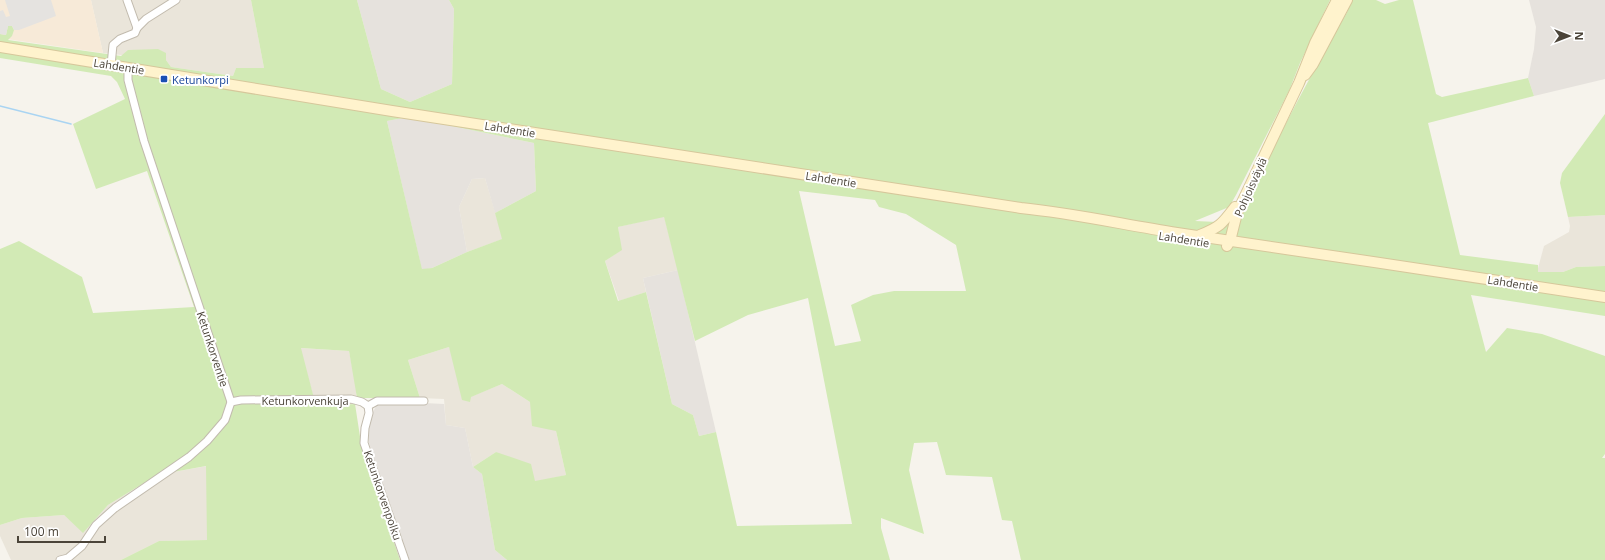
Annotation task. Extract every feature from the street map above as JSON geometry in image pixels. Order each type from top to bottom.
[{"type":"main road","name":"Pohjoisväylä","points":[[1228,242],[1237,213],[1299,84],[1315,43],[1337,0]]},
{"type":"main road","name":"Pohjoisväylä","points":[[1299,84],[1313,64],[1347,0]]},
{"type":"main road","name":"Lahdentie","points":[[0,47],[400,112],[1042,210],[1228,242]]},
{"type":"main road","name":"Pohjoisväylä","points":[[1228,242],[1228,226],[1235,207],[1273,136]]},
{"type":"main road","name":"Pohjoisväylä","points":[[1198,236],[1218,227],[1235,207]]},
{"type":"main road","name":"Lahdentie","points":[[1021,208],[1041,215],[1349,258],[1605,297]]},
{"type":"street","points":[[127,0],[137,28]]},
{"type":"street","points":[[110,65],[113,45],[120,39],[135,33],[137,28],[146,19],[176,0]]},
{"type":"street","name":"Ketunkorventie","points":[[128,68],[128,80],[144,141],[232,402]]},
{"type":"street","name":"Ketunkorvenkuja","points":[[232,402],[241,400],[351,399],[362,402],[368,406]]},
{"type":"street","points":[[368,406],[376,401],[424,401]]},
{"type":"street","points":[[60,560],[68,558],[82,546],[96,525],[115,508],[189,457],[207,441],[225,420],[232,402]]},
{"type":"street","name":"Ketunkorvenpolku","points":[[368,406],[369,413],[365,428],[364,443],[405,560]]},
{"type":"shaded area","points":[[0,0],[91,0],[103,53],[0,38]]},
{"type":"shaded area","points":[[5,0],[51,0],[56,16],[19,30],[14,30],[12,26],[8,26],[6,35],[0,34],[0,11],[3,10],[6,17],[10,16]]},
{"type":"shaded area","points":[[91,0],[251,0],[264,68],[236,68],[233,76],[171,67],[166,60],[103,53]]},
{"type":"shaded area","points":[[357,0],[449,0],[454,9],[452,84],[410,102],[381,89]]},
{"type":"shaded area","points":[[1529,0],[1605,0],[1605,79],[1534,96],[1528,78],[1534,49],[1536,27]]},
{"type":"shaded area","points":[[408,117],[534,143],[536,191],[495,213],[485,178],[472,179],[459,207],[467,252],[432,268],[422,270],[387,121]]},
{"type":"shaded area","points":[[485,178],[503,239],[467,252],[459,207],[472,179]]},
{"type":"shaded area","points":[[1605,215],[1605,266],[1576,267],[1563,272],[1537,272],[1544,246],[1569,232],[1570,226],[1568,217]]},
{"type":"shaded area","points":[[664,216],[678,270],[643,278],[646,292],[619,301],[605,261],[621,250],[618,227]]},
{"type":"shaded area","points":[[678,270],[716,432],[699,436],[693,415],[672,404],[643,278]]},
{"type":"shaded area","points":[[449,347],[470,397],[502,384],[530,402],[556,431],[566,475],[535,482],[496,452],[473,467],[465,428],[446,425],[444,399],[420,398],[408,360]]},
{"type":"shaded area","points":[[300,348],[349,351],[357,398],[355,404],[316,406]]},
{"type":"shaded area","points":[[377,404],[444,404],[446,425],[465,428],[473,467],[482,474],[495,550],[507,560],[409,560],[369,443],[368,431],[373,412]]},
{"type":"shaded area","points":[[207,466],[207,540],[159,541],[121,560],[11,560],[0,536],[0,525],[22,518],[64,515],[83,532],[108,505],[157,475]]},
{"type":"green space","points":[[251,0],[357,0],[381,89],[410,102],[452,84],[454,9],[449,0],[1330,0],[1300,63],[1289,91],[1229,207],[1195,221],[1240,223],[1241,215],[1251,190],[1305,87],[1346,14],[1352,0],[1376,0],[1385,4],[1399,0],[1413,0],[1436,94],[1442,97],[1528,78],[1534,96],[1428,123],[1460,255],[1538,265],[1538,272],[1563,272],[1576,267],[1605,266],[1605,316],[1471,295],[1486,352],[1507,328],[1542,334],[1605,356],[1605,454],[1602,458],[1605,458],[1605,560],[1021,560],[1012,521],[1002,520],[992,477],[946,475],[937,442],[914,443],[909,470],[924,534],[881,518],[881,528],[890,560],[507,560],[495,550],[482,474],[473,467],[496,452],[531,464],[535,481],[566,475],[556,431],[532,426],[530,402],[502,384],[471,397],[470,402],[462,400],[449,347],[408,360],[420,398],[357,398],[349,351],[301,348],[316,406],[355,404],[361,443],[400,560],[121,560],[159,541],[207,540],[206,466],[157,475],[108,505],[83,533],[64,515],[22,518],[0,525],[0,249],[19,241],[82,277],[93,313],[194,307],[147,171],[96,189],[73,124],[125,99],[117,82],[111,76],[0,58],[0,34],[6,35],[8,26],[12,26],[14,30],[12,36],[8,40],[121,56],[128,50],[158,49],[166,53],[166,60],[171,67],[233,76],[236,68],[264,68]],"holes":[[[408,117],[534,143],[536,191],[495,213],[502,239],[467,252],[432,268],[422,269],[387,121]],[[799,191],[875,200],[879,207],[906,214],[956,245],[966,291],[894,291],[873,295],[851,305],[861,341],[835,346]],[[664,217],[695,341],[748,315],[808,298],[852,524],[737,526],[716,432],[699,436],[693,415],[672,404],[646,292],[618,301],[605,261],[622,250],[618,227]]]},
{"type":"green space","points":[[1605,114],[1605,215],[1568,217],[1560,183],[1562,173]]},
{"type":"waterway","points":[[0,106],[71,124]]},
{"type":"place","name":"Ketunkorpi","points":[[164,79]]}]
